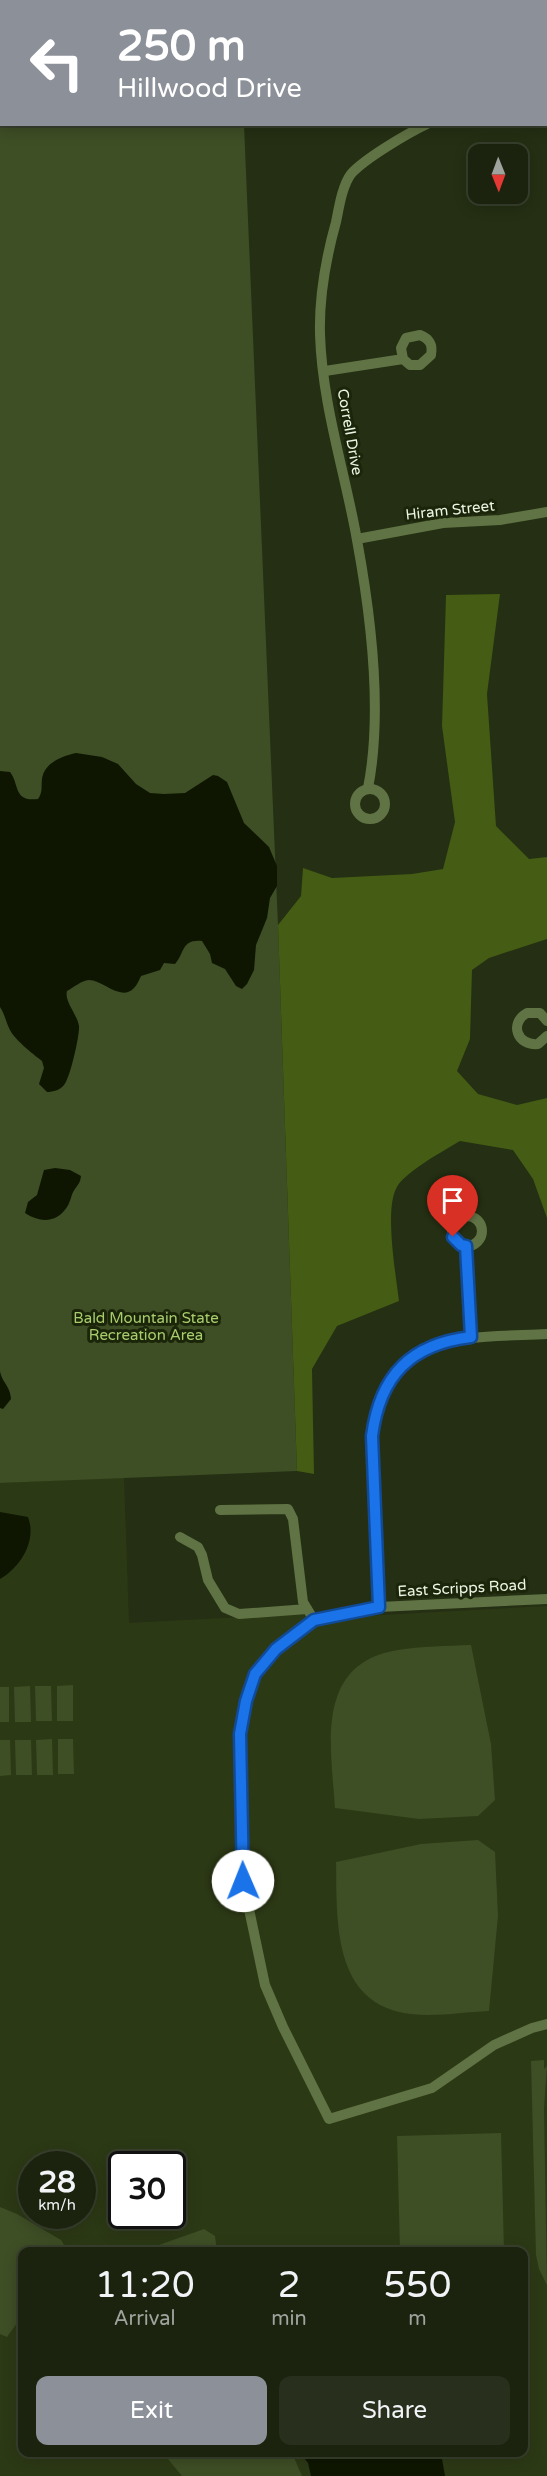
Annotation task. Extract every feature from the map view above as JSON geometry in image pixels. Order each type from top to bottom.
[{"type":"street","name":"Correll Drive","points":[[368,788],[373,766],[372,638],[357,539],[337,448],[325,371],[320,335],[321,301],[334,226],[351,175],[408,133],[423,126]]},
{"type":"street","points":[[325,371],[403,359]]},
{"type":"street","name":"Hiram Street","points":[[357,539],[443,523],[500,520],[547,512]]},
{"type":"street","points":[[547,1021],[540,1013],[527,1013],[518,1021],[516,1027],[520,1039],[525,1043],[538,1044],[547,1036]]},
{"type":"street","points":[[466,1246],[471,1337]]},
{"type":"street","points":[[379,1607],[372,1436],[374,1416],[384,1389],[399,1369],[415,1354],[448,1340],[547,1334]]},
{"type":"street","points":[[220,1510],[288,1509],[293,1519],[303,1602],[314,1620]]},
{"type":"street","points":[[180,1537],[198,1547],[208,1580],[225,1608],[239,1614],[307,1609]]},
{"type":"street","name":"East Scripps Road","points":[[547,1599],[379,1607],[314,1620],[276,1649],[255,1674],[246,1701],[240,1734],[243,1881],[265,1984],[283,2027],[329,2119],[432,2088],[494,2045],[532,2028],[547,2024]]},
{"type":"shaded area","points":[[76,753],[102,757],[118,764],[136,784],[150,793],[185,793],[213,775],[218,776],[227,782],[244,823],[269,847],[277,866],[277,886],[270,898],[267,918],[256,945],[254,970],[242,989],[236,986],[225,969],[212,963],[210,954],[202,941],[195,941],[187,944],[175,964],[164,963],[160,970],[141,976],[129,992],[118,992],[89,980],[67,991],[67,999],[79,1026],[76,1047],[64,1085],[47,1092],[39,1084],[44,1068],[42,1061],[12,1034],[0,1007],[0,771],[10,772],[18,792],[24,798],[38,799],[43,773],[46,769],[60,758]]},
{"type":"shaded area","points":[[55,1168],[70,1170],[81,1176],[80,1182],[63,1212],[53,1219],[36,1219],[25,1213],[28,1202],[37,1195],[44,1170]]},
{"type":"shaded area","points":[[0,1371],[11,1399],[3,1409],[0,1408]]},
{"type":"shaded area","points":[[124,1477],[129,1623],[301,1614],[344,1617],[547,1606],[547,2476],[0,2476],[0,1483]]},
{"type":"shaded area","points":[[0,1512],[28,1517],[30,1535],[29,1544],[20,1560],[8,1574],[0,1579]]},
{"type":"shaded area","points":[[303,2457],[442,2457],[445,2476],[311,2476],[308,2463]]},
{"type":"green space","name":"Bald Mountain State Recreation Area","points":[[0,126],[244,126],[278,925],[297,1471],[0,1483]]},
{"type":"green space","points":[[500,594],[487,694],[496,826],[529,859],[547,857],[547,939],[489,958],[472,970],[470,1039],[457,1071],[478,1094],[517,1105],[547,1098],[547,1218],[533,1179],[513,1150],[460,1141],[401,1181],[393,1197],[391,1210],[392,1242],[399,1301],[337,1326],[312,1369],[314,1474],[297,1471],[278,925],[301,896],[303,868],[332,878],[412,874],[443,869],[455,822],[442,726],[446,595]]},
{"type":"green space","points":[[471,1645],[491,1744],[495,1800],[478,1816],[419,1819],[335,1808],[331,1759],[334,1711],[340,1690],[352,1672],[371,1658],[398,1650]]},
{"type":"green space","points":[[73,1685],[73,1721],[57,1721],[57,1686]]},
{"type":"green space","points":[[30,1686],[31,1722],[15,1722],[14,1687]]},
{"type":"green space","points":[[35,1686],[51,1686],[52,1721],[36,1721]]},
{"type":"green space","points":[[0,1687],[9,1687],[9,1722],[0,1722]]},
{"type":"green space","points":[[52,1739],[53,1775],[37,1775],[36,1740]]},
{"type":"green space","points":[[58,1739],[73,1739],[74,1774],[58,1774]]},
{"type":"green space","points":[[0,1740],[10,1740],[11,1775],[0,1776]]},
{"type":"green space","points":[[15,1740],[31,1740],[32,1775],[16,1775]]},
{"type":"green space","points":[[478,1840],[495,1852],[498,1916],[489,2011],[440,2015],[411,2014],[385,2007],[366,1995],[353,1978],[344,1957],[339,1934],[336,1862],[421,1844]]},
{"type":"green space","points":[[544,2060],[544,2069],[547,2066],[544,2108],[547,2285],[539,2269],[536,2255],[531,2061]]},
{"type":"green space","points":[[501,2133],[504,2247],[400,2247],[397,2136]]},
{"type":"green space","points":[[0,2207],[18,2215],[18,2229],[42,2229],[61,2240],[64,2245],[63,2247],[18,2247],[18,2322],[7,2337],[0,2334]]},
{"type":"green space","points":[[204,2229],[215,2236],[216,2247],[153,2247]]},
{"type":"green space","points":[[166,2457],[294,2457],[302,2476],[182,2476]]},
{"type":"route","points":[[243,1881],[240,1734],[246,1701],[255,1674],[276,1649],[314,1620],[379,1607],[372,1436],[374,1416],[384,1389],[399,1369],[415,1354],[448,1340],[471,1337],[466,1246],[456,1242],[453,1237]]}]
